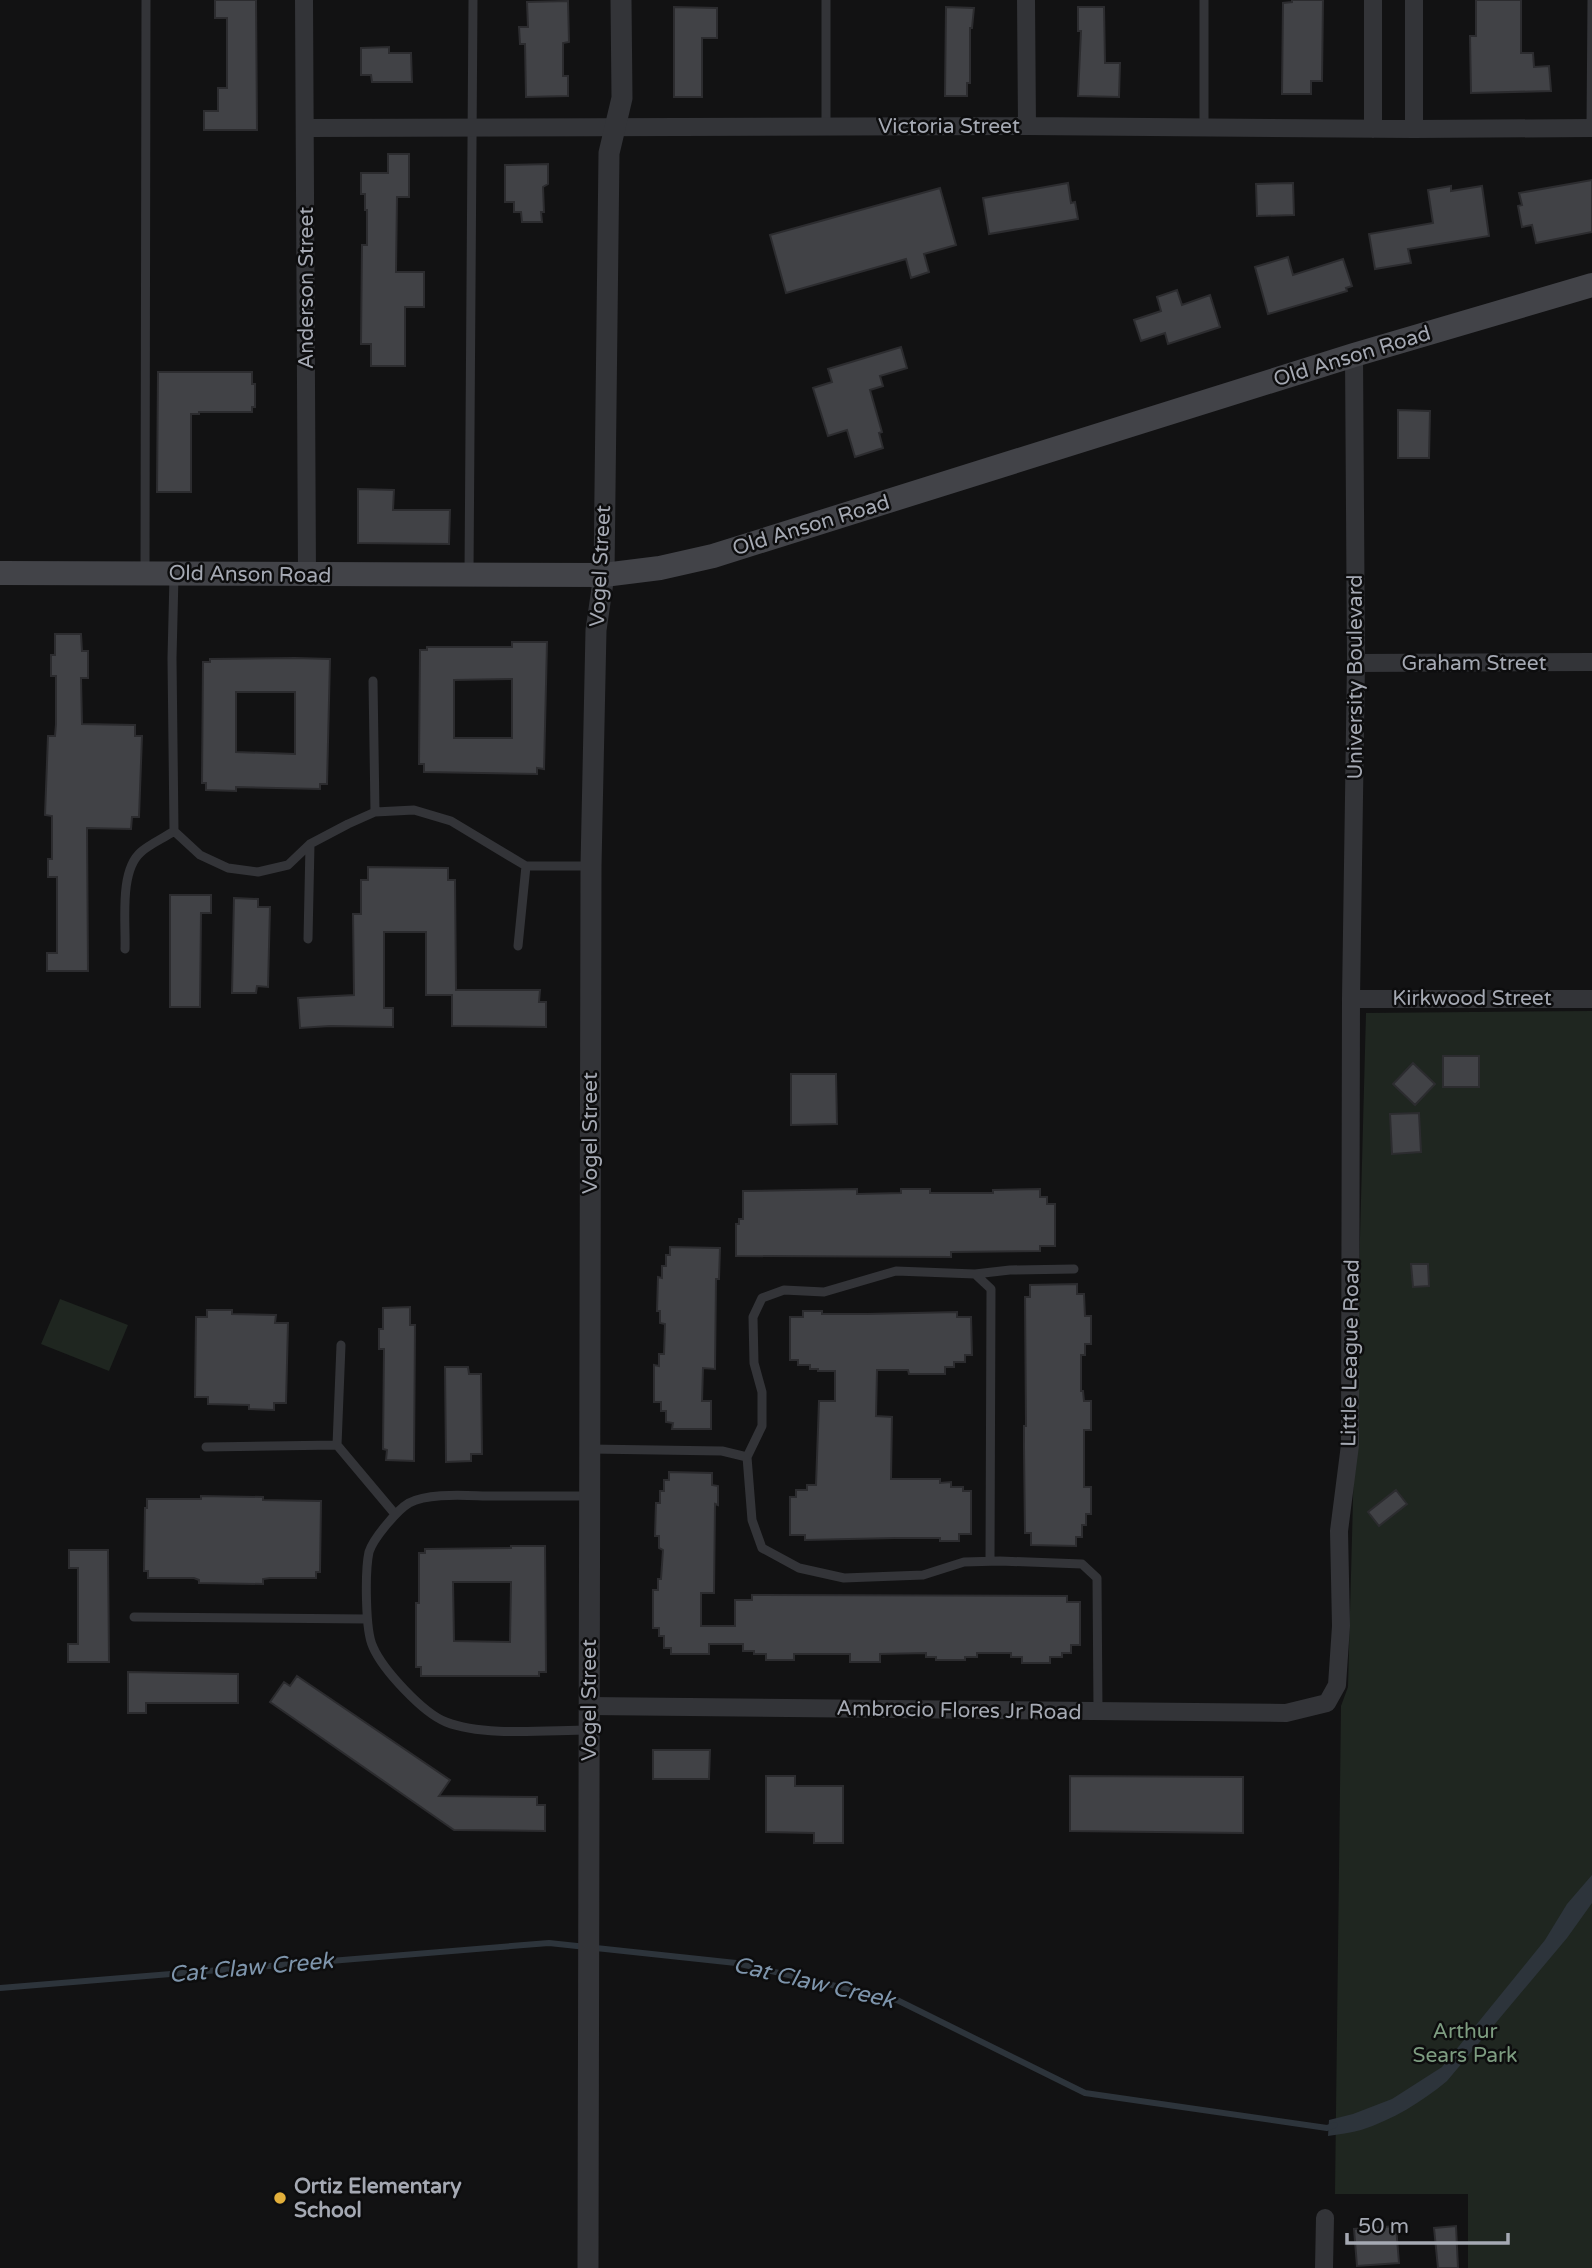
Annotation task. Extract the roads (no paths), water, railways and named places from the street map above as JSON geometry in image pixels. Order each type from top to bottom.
[{"type":"main road","name":"Old Anson Road","points":[[0,573],[604,575],[660,568],[713,556],[1354,355],[1592,285]]},
{"type":"street","name":"Anderson Street","points":[[304,0],[306,575]]},
{"type":"street","name":"Vogel Street","points":[[588,2268],[592,866],[596,630],[604,575],[609,153],[622,98],[621,0]]},
{"type":"street","points":[[1026,0],[1027,125]]},
{"type":"street","points":[[1373,0],[1373,129]]},
{"type":"street","points":[[1414,0],[1414,129]]},
{"type":"street","name":"Victoria Street","points":[[305,128],[1027,125],[1373,129],[1591,128]]},
{"type":"street","name":"University Boulevard","points":[[1351,999],[1356,663],[1354,355]]},
{"type":"street","name":"Graham Street","points":[[1356,663],[1592,662]]},
{"type":"street","name":"Kirkwood Street","points":[[1351,999],[1592,999]]},
{"type":"street","name":"Little League Road","points":[[1327,1703],[1337,1685],[1341,1626],[1339,1531],[1350,1445],[1351,999]]},
{"type":"street","name":"Ambrocio Flores Jr Road","points":[[589,1706],[1286,1713],[1327,1703]]},
{"type":"street","points":[[1324,2268],[1325,2218]]},
{"type":"lane","points":[[145,573],[146,0]]},
{"type":"lane","points":[[469,575],[473,0]]},
{"type":"lane","points":[[826,0],[826,126]]},
{"type":"lane","points":[[1204,0],[1204,127]]},
{"type":"lane","points":[[1591,128],[1592,0]]},
{"type":"lane","points":[[174,573],[174,831],[201,855],[228,868],[258,872],[288,865],[310,844],[375,812],[414,810],[451,821],[526,866],[592,866]]},
{"type":"lane","points":[[373,681],[375,812]]},
{"type":"lane","points":[[125,949],[127,880],[132,865],[140,852],[174,831]]},
{"type":"lane","points":[[308,939],[310,844]]},
{"type":"lane","points":[[518,946],[526,866]]},
{"type":"lane","points":[[1074,1269],[975,1273],[896,1271],[824,1292],[784,1290],[762,1298],[753,1317],[754,1363],[762,1392],[762,1426],[747,1457],[752,1520],[762,1548],[799,1567],[844,1578],[923,1575],[964,1562],[1082,1564],[1097,1578],[1098,1711]]},
{"type":"lane","points":[[975,1273],[991,1289],[990,1561]]},
{"type":"lane","points":[[341,1345],[337,1445],[395,1514]]},
{"type":"lane","points":[[206,1447],[337,1445]]},
{"type":"lane","points":[[589,1449],[722,1451],[747,1457]]},
{"type":"lane","points":[[589,1496],[430,1497],[410,1503],[395,1514],[369,1551],[367,1619],[372,1645],[387,1672],[417,1701],[445,1722],[491,1731],[589,1730]]},
{"type":"lane","points":[[134,1617],[367,1619]]},
{"type":"waterway","name":"Cat Claw Creek","points":[[0,1988],[549,1943],[736,1963],[897,2000],[1085,2093],[1327,2128],[1335,2125]]},
{"type":"place","name":"Ortiz Elementary School","points":[[280,2198]]},
{"type":"park label","name":"Arthur Sears Park","points":[[1465,2043]]}]
